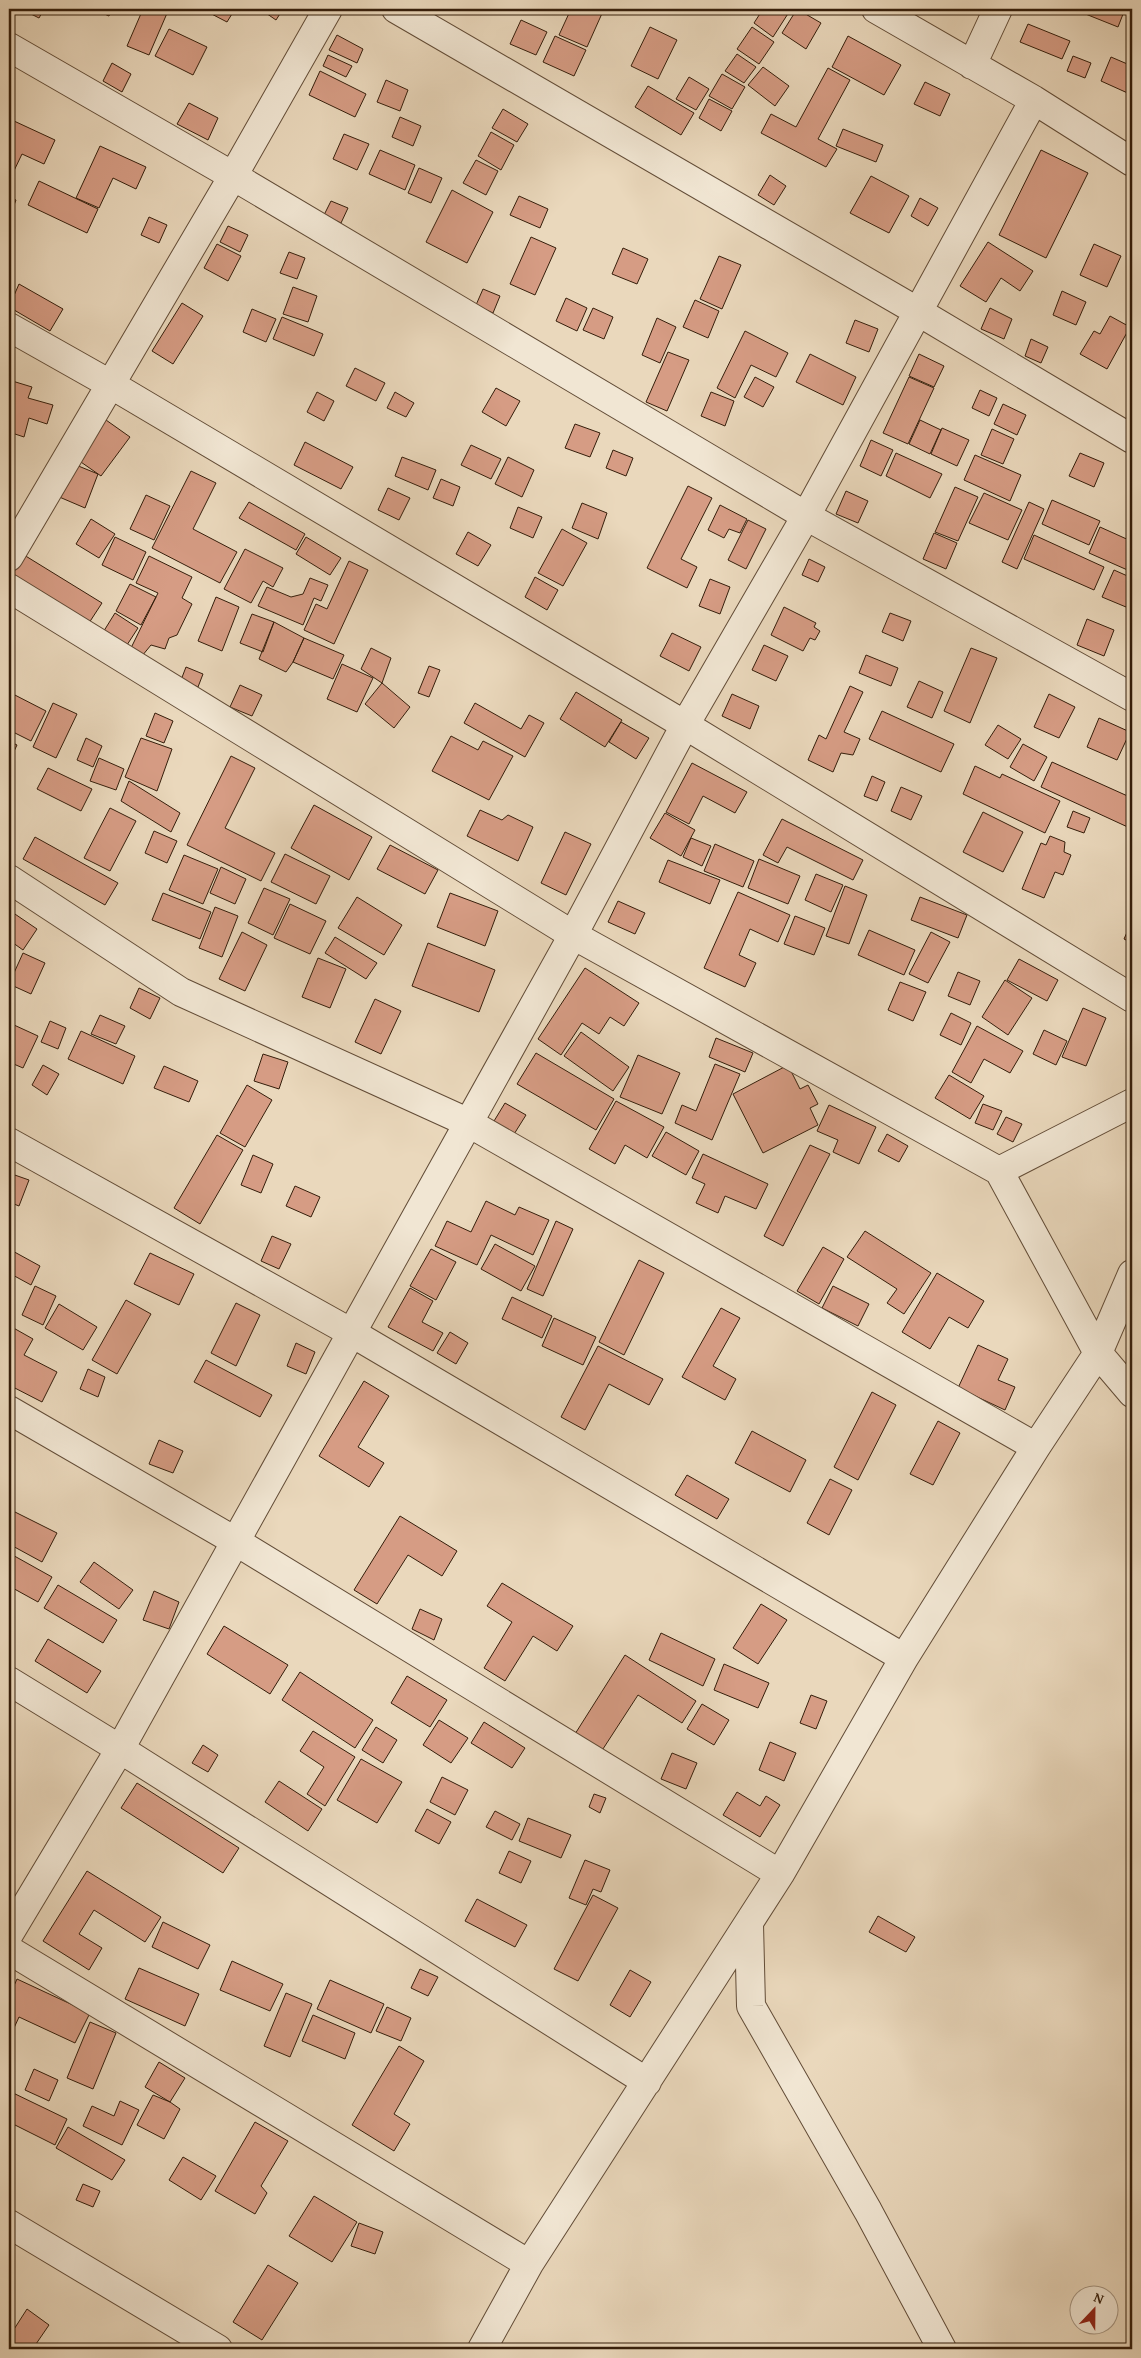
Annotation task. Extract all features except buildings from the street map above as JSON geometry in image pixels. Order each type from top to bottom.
[{"type":"street","points":[[9,558],[233,176],[328,9]]},
{"type":"street","points":[[396,9],[917,311],[1132,439]]},
{"type":"street","points":[[876,9],[1034,100],[1132,162]]},
{"type":"street","points":[[972,65],[998,9]]},
{"type":"street","points":[[9,47],[233,176],[806,516],[1132,697]]},
{"type":"street","points":[[9,1934],[120,1749],[467,1122],[573,935],[686,724],[806,516],[1034,100]]},
{"type":"street","points":[[9,327],[110,384],[686,724],[1132,998]]},
{"type":"street","points":[[9,588],[573,935],[999,1171],[1098,1353],[1132,1393]]},
{"type":"street","points":[[9,880],[181,992],[467,1122],[1036,1447]]},
{"type":"street","points":[[999,1171],[1132,1103]]},
{"type":"street","points":[[9,1142],[352,1332],[904,1658]]},
{"type":"street","points":[[482,2349],[529,2264],[749,1924],[780,1874],[904,1658],[1036,1447],[1098,1353],[1132,1274]]},
{"type":"street","points":[[9,1410],[235,1542],[780,1874]]},
{"type":"street","points":[[9,1681],[647,2082]]},
{"type":"street","points":[[749,1924],[751,2006],[868,2210],[942,2349]]},
{"type":"street","points":[[9,1950],[529,2264]]},
{"type":"street","points":[[9,2224],[218,2349]]}]
